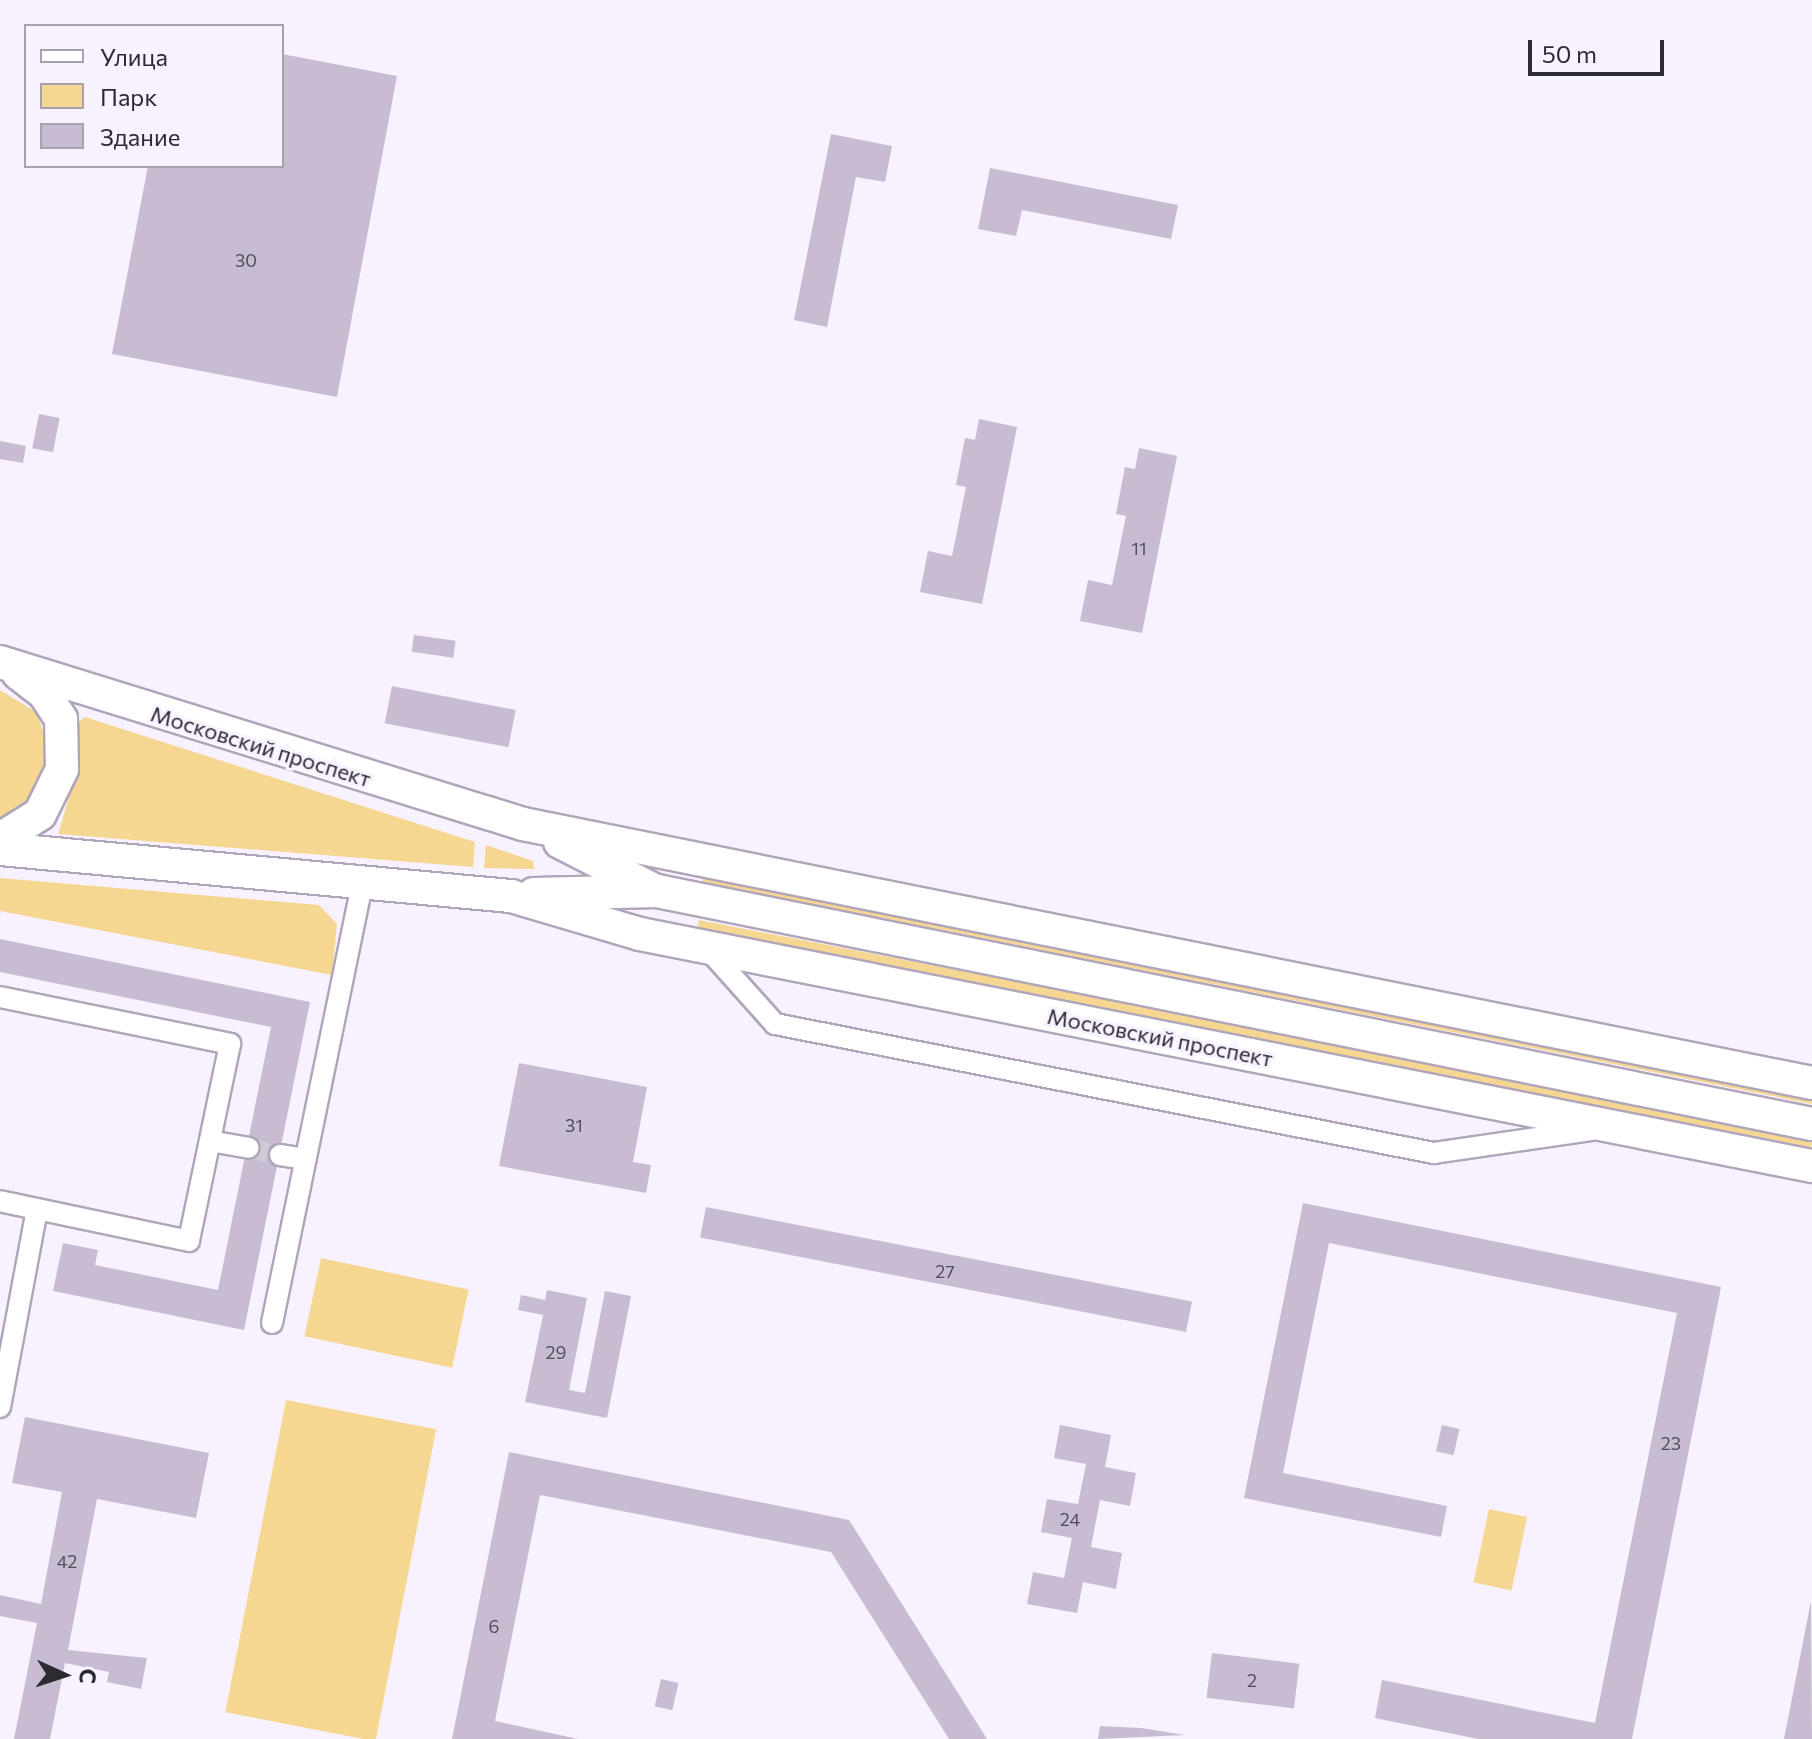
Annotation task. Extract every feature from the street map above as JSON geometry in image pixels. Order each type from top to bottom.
[{"type":"main road","name":"Московский проспект","points":[[3,663],[532,828],[1812,1083]]},
{"type":"main road","points":[[0,839],[40,814],[62,769],[65,741],[45,694],[3,663]]},
{"type":"main road","name":"Московский проспект","points":[[532,828],[657,891]]},
{"type":"main road","points":[[522,895],[561,880],[564,864],[532,828]]},
{"type":"main road","name":"Московский проспект","points":[[0,849],[522,895],[657,891],[1812,1124]]},
{"type":"main road","name":"Московский проспект","points":[[522,895],[705,947],[1812,1166]]},
{"type":"street","points":[[272,1323],[362,883]]},
{"type":"street","points":[[705,947],[775,1024],[1283,1126],[1434,1153],[1611,1127]]},
{"type":"street","points":[[0,997],[230,1044],[189,1241],[0,1201]]},
{"type":"street","points":[[210,1141],[248,1148]]},
{"type":"street","points":[[280,1155],[306,1159]]},
{"type":"street","points":[[0,1407],[37,1209]]},
{"type":"green space","points":[[0,690],[36,712],[53,757],[33,804],[0,822]]},
{"type":"green space","points":[[85,717],[475,842],[473,867],[58,834],[79,764],[77,723]]},
{"type":"green space","points":[[486,845],[533,861],[534,869],[484,868]]},
{"type":"green space","points":[[701,874],[1812,1094],[1812,1104],[703,882]]},
{"type":"green space","points":[[0,878],[319,905],[337,924],[332,975],[0,911]]},
{"type":"green space","points":[[699,920],[1812,1136],[1811,1147],[697,931]]},
{"type":"green space","points":[[321,1258],[469,1289],[452,1368],[304,1336]]},
{"type":"green space","points":[[286,1400],[436,1429],[376,1739],[225,1712]]},
{"type":"green space","points":[[1489,1509],[1527,1517],[1512,1590],[1473,1582]]},
{"type":"building","points":[[284,54],[397,76],[337,397],[112,354],[148,168],[284,168]]},
{"type":"building","points":[[831,134],[892,146],[885,182],[856,177],[827,327],[794,320]]},
{"type":"building","points":[[990,168],[1178,205],[1171,239],[1022,210],[1016,236],[978,229]]},
{"type":"building","points":[[39,414],[60,418],[53,452],[32,448]]},
{"type":"building","points":[[979,419],[1017,427],[982,604],[920,592],[928,551],[952,556],[966,487],[956,485],[965,438],[975,440]]},
{"type":"building","points":[[0,441],[26,446],[23,463],[0,459]]},
{"type":"building","points":[[1139,448],[1177,456],[1142,633],[1080,621],[1088,580],[1112,585],[1126,516],[1116,514],[1125,467],[1135,469]]},
{"type":"building","points":[[414,635],[456,641],[453,658],[412,652]]},
{"type":"building","points":[[392,686],[516,710],[508,747],[385,723]]},
{"type":"building","points":[[0,939],[310,1002],[244,1330],[53,1291],[63,1243],[98,1250],[95,1265],[218,1290],[271,1027],[0,972]]},
{"type":"building","points":[[519,1063],[647,1087],[633,1162],[651,1165],[646,1193],[499,1166]]},
{"type":"building","points":[[1303,1203],[1721,1287],[1632,1739],[1478,1739],[1375,1718],[1382,1680],[1595,1723],[1677,1313],[1329,1243],[1283,1473],[1447,1506],[1441,1537],[1244,1498]]},
{"type":"building","points":[[706,1207],[1192,1301],[1186,1332],[700,1237]]},
{"type":"building","points":[[547,1290],[587,1298],[569,1390],[585,1393],[605,1291],[631,1296],[607,1418],[525,1402],[543,1315],[518,1310],[521,1295],[545,1300]]},
{"type":"building","points":[[25,1417],[209,1453],[196,1518],[97,1499],[68,1650],[147,1658],[141,1689],[107,1682],[109,1672],[65,1663],[50,1739],[14,1739],[37,1623],[0,1616],[0,1595],[41,1604],[62,1492],[12,1483]]},
{"type":"building","points":[[1060,1425],[1111,1435],[1105,1467],[1136,1473],[1130,1506],[1100,1500],[1091,1547],[1122,1553],[1116,1589],[1083,1582],[1077,1613],[1027,1604],[1033,1572],[1064,1578],[1072,1538],[1041,1532],[1047,1499],[1078,1504],[1086,1464],[1054,1458]]},
{"type":"building","points":[[1442,1425],[1460,1429],[1453,1455],[1436,1451]]},
{"type":"building","points":[[509,1452],[849,1520],[987,1739],[949,1739],[831,1552],[540,1495],[495,1721],[578,1739],[452,1739]]},
{"type":"building","points":[[1811,1601],[1812,1739],[1784,1739]]},
{"type":"building","points":[[1212,1653],[1299,1664],[1294,1708],[1207,1698]]},
{"type":"building","points":[[661,1679],[679,1683],[672,1710],[655,1706]]},
{"type":"building","points":[[1100,1726],[1141,1728],[1185,1735],[1098,1739]]},
{"type":"tunnel","points":[[248,1148],[280,1155]]}]
